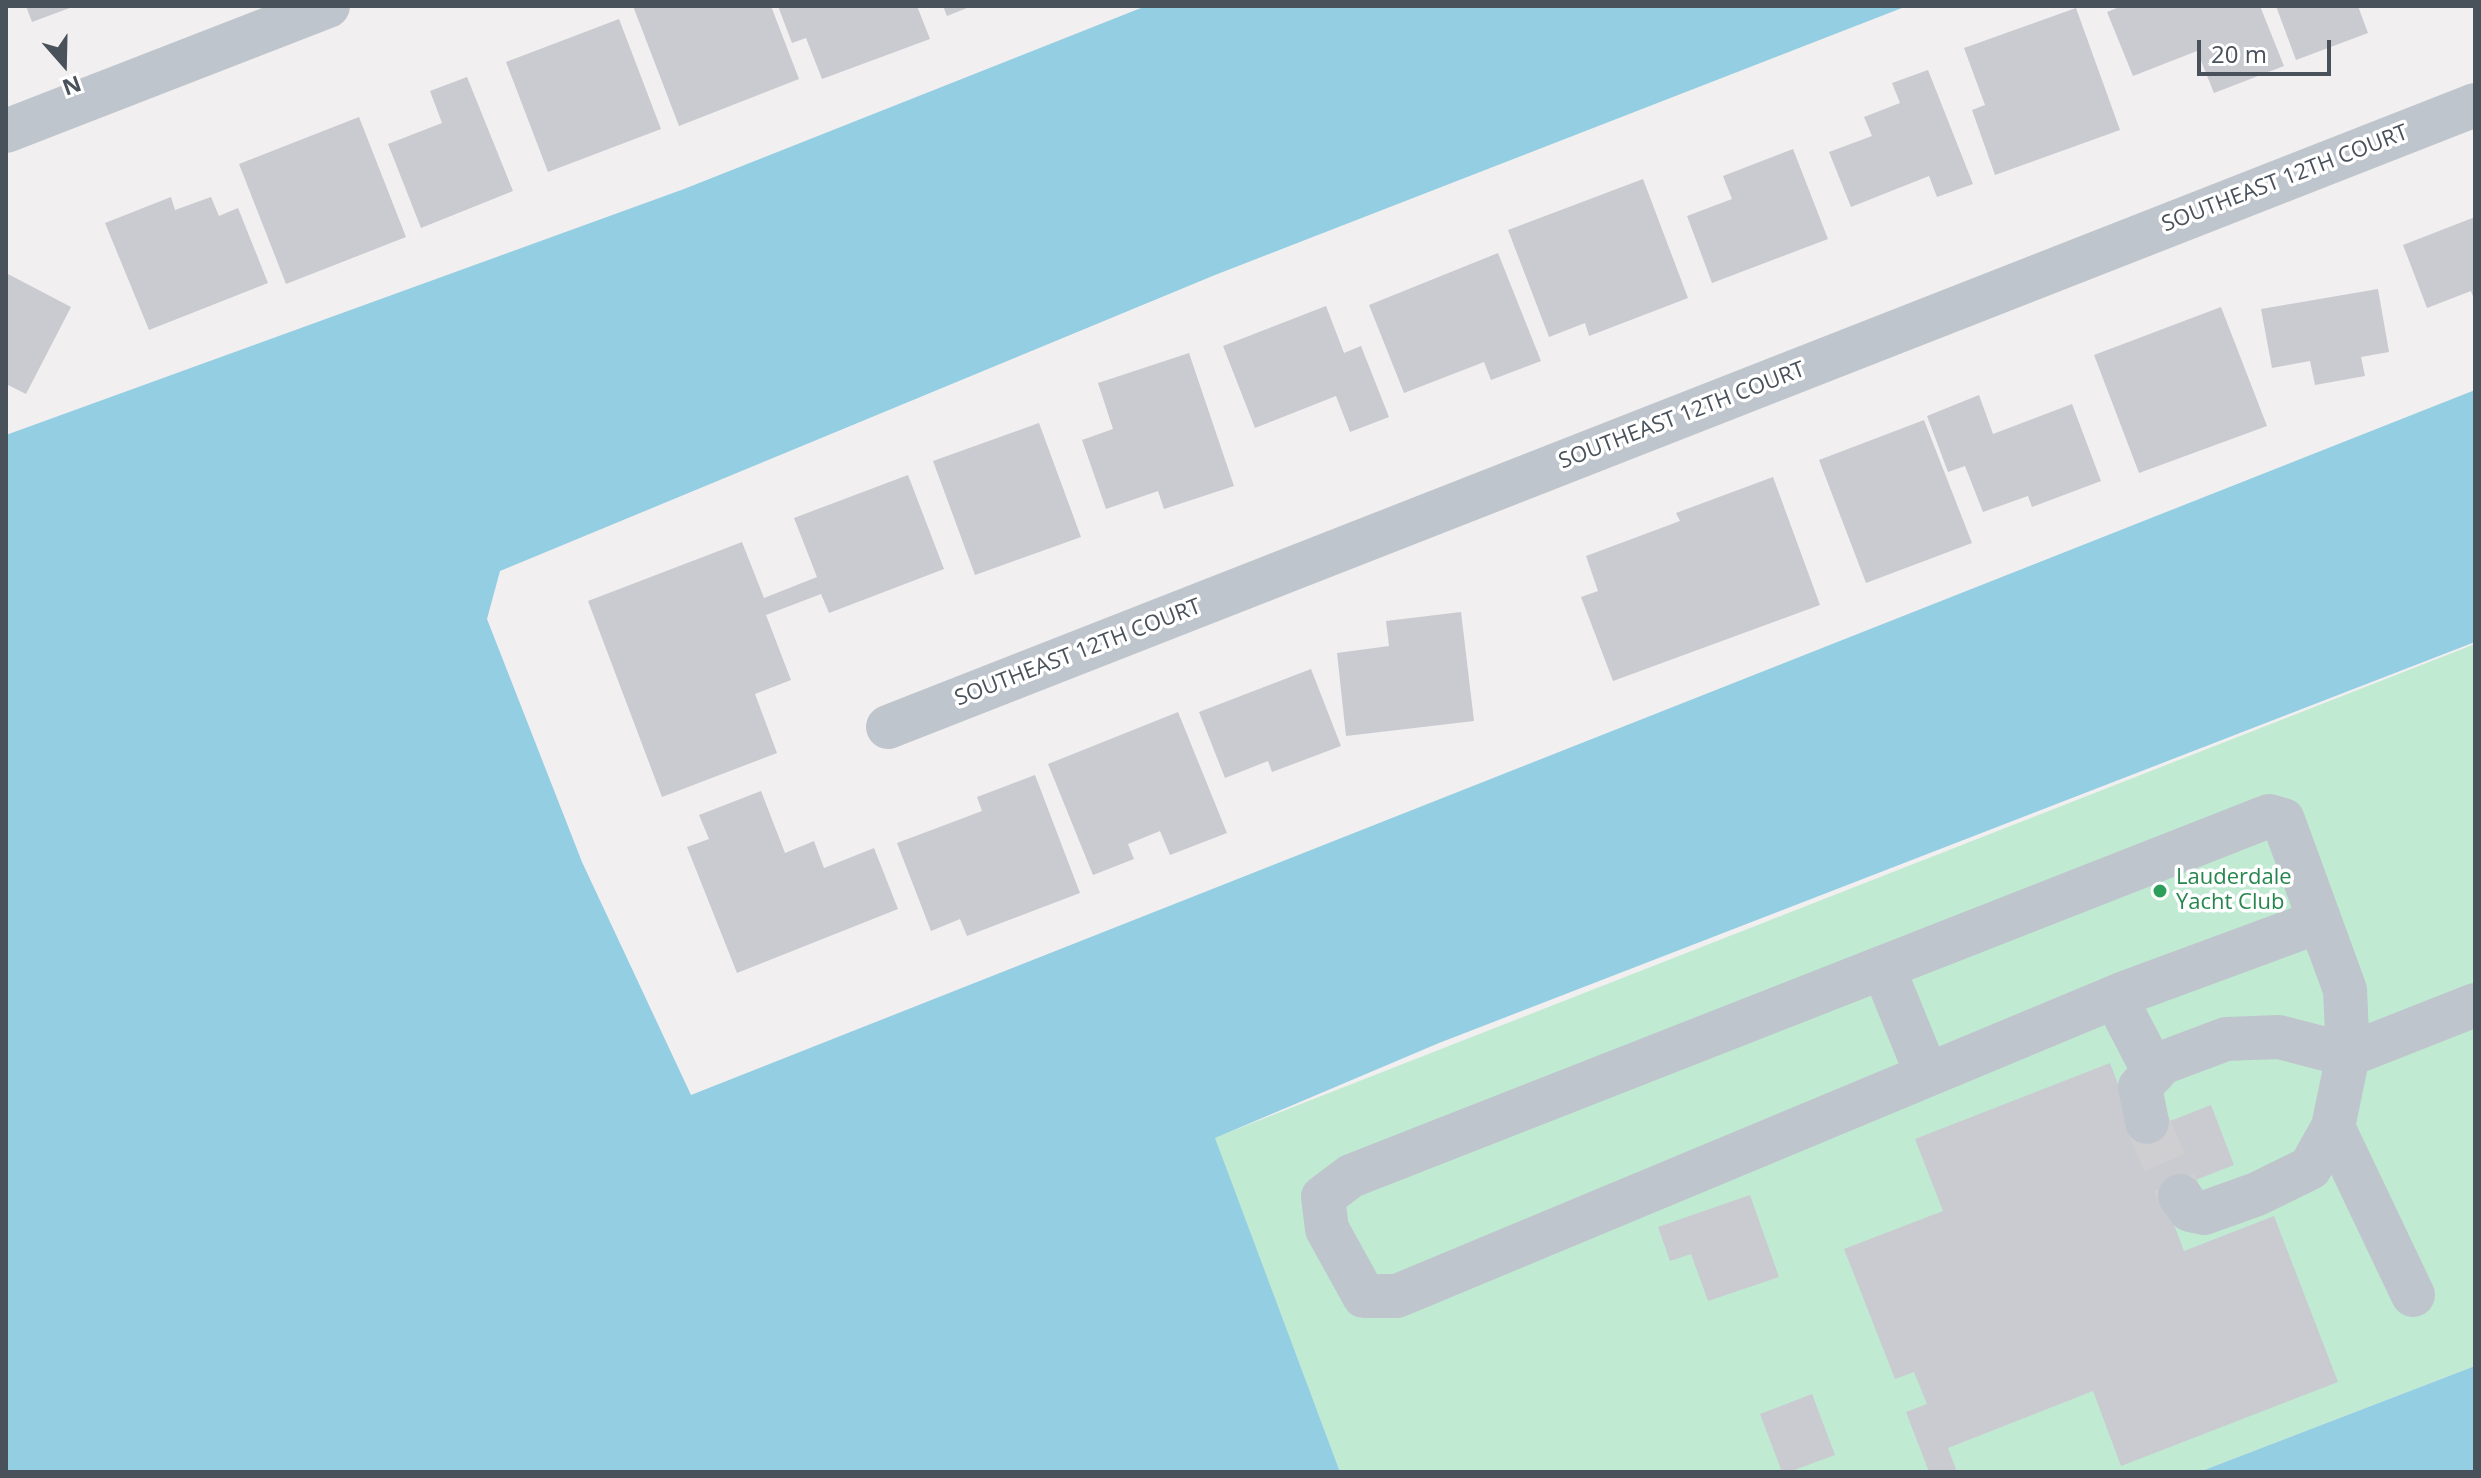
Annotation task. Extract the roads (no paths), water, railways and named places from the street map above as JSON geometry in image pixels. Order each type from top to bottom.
[{"type":"street","points":[[6,131],[328,6]]},
{"type":"street","name":"SOUTHEAST 12TH COURT","points":[[888,727],[2475,105]]},
{"type":"street","points":[[2180,1196],[2190,1210],[2204,1213],[2257,1194],[2310,1168],[2333,1127],[2348,1055],[2345,990],[2320,921],[2283,820],[2269,816],[1351,1176],[1323,1197],[1327,1229],[1364,1296],[1397,1296],[2115,997],[2320,921]]},
{"type":"street","points":[[1883,967],[1927,1075]]},
{"type":"street","points":[[2115,997],[2154,1072]]},
{"type":"street","points":[[2147,1122],[2140,1087],[2162,1063],[2226,1039],[2279,1037],[2348,1055],[2475,1005]]},
{"type":"street","points":[[2333,1127],[2413,1295]]},
{"type":"water","points":[[1146,6],[1907,6],[1215,275],[500,571],[487,619],[582,862],[691,1095],[2475,390],[2475,642],[1439,1043],[1215,1138],[1340,1472],[6,1472],[6,435],[684,189]]},
{"type":"water","points":[[2475,1366],[2475,1472],[2199,1472]]},
{"type":"tunnel","points":[[2147,1122],[2180,1196]]},
{"type":"place","name":"Lauderdale Yacht Club","points":[[2160,891]]}]
